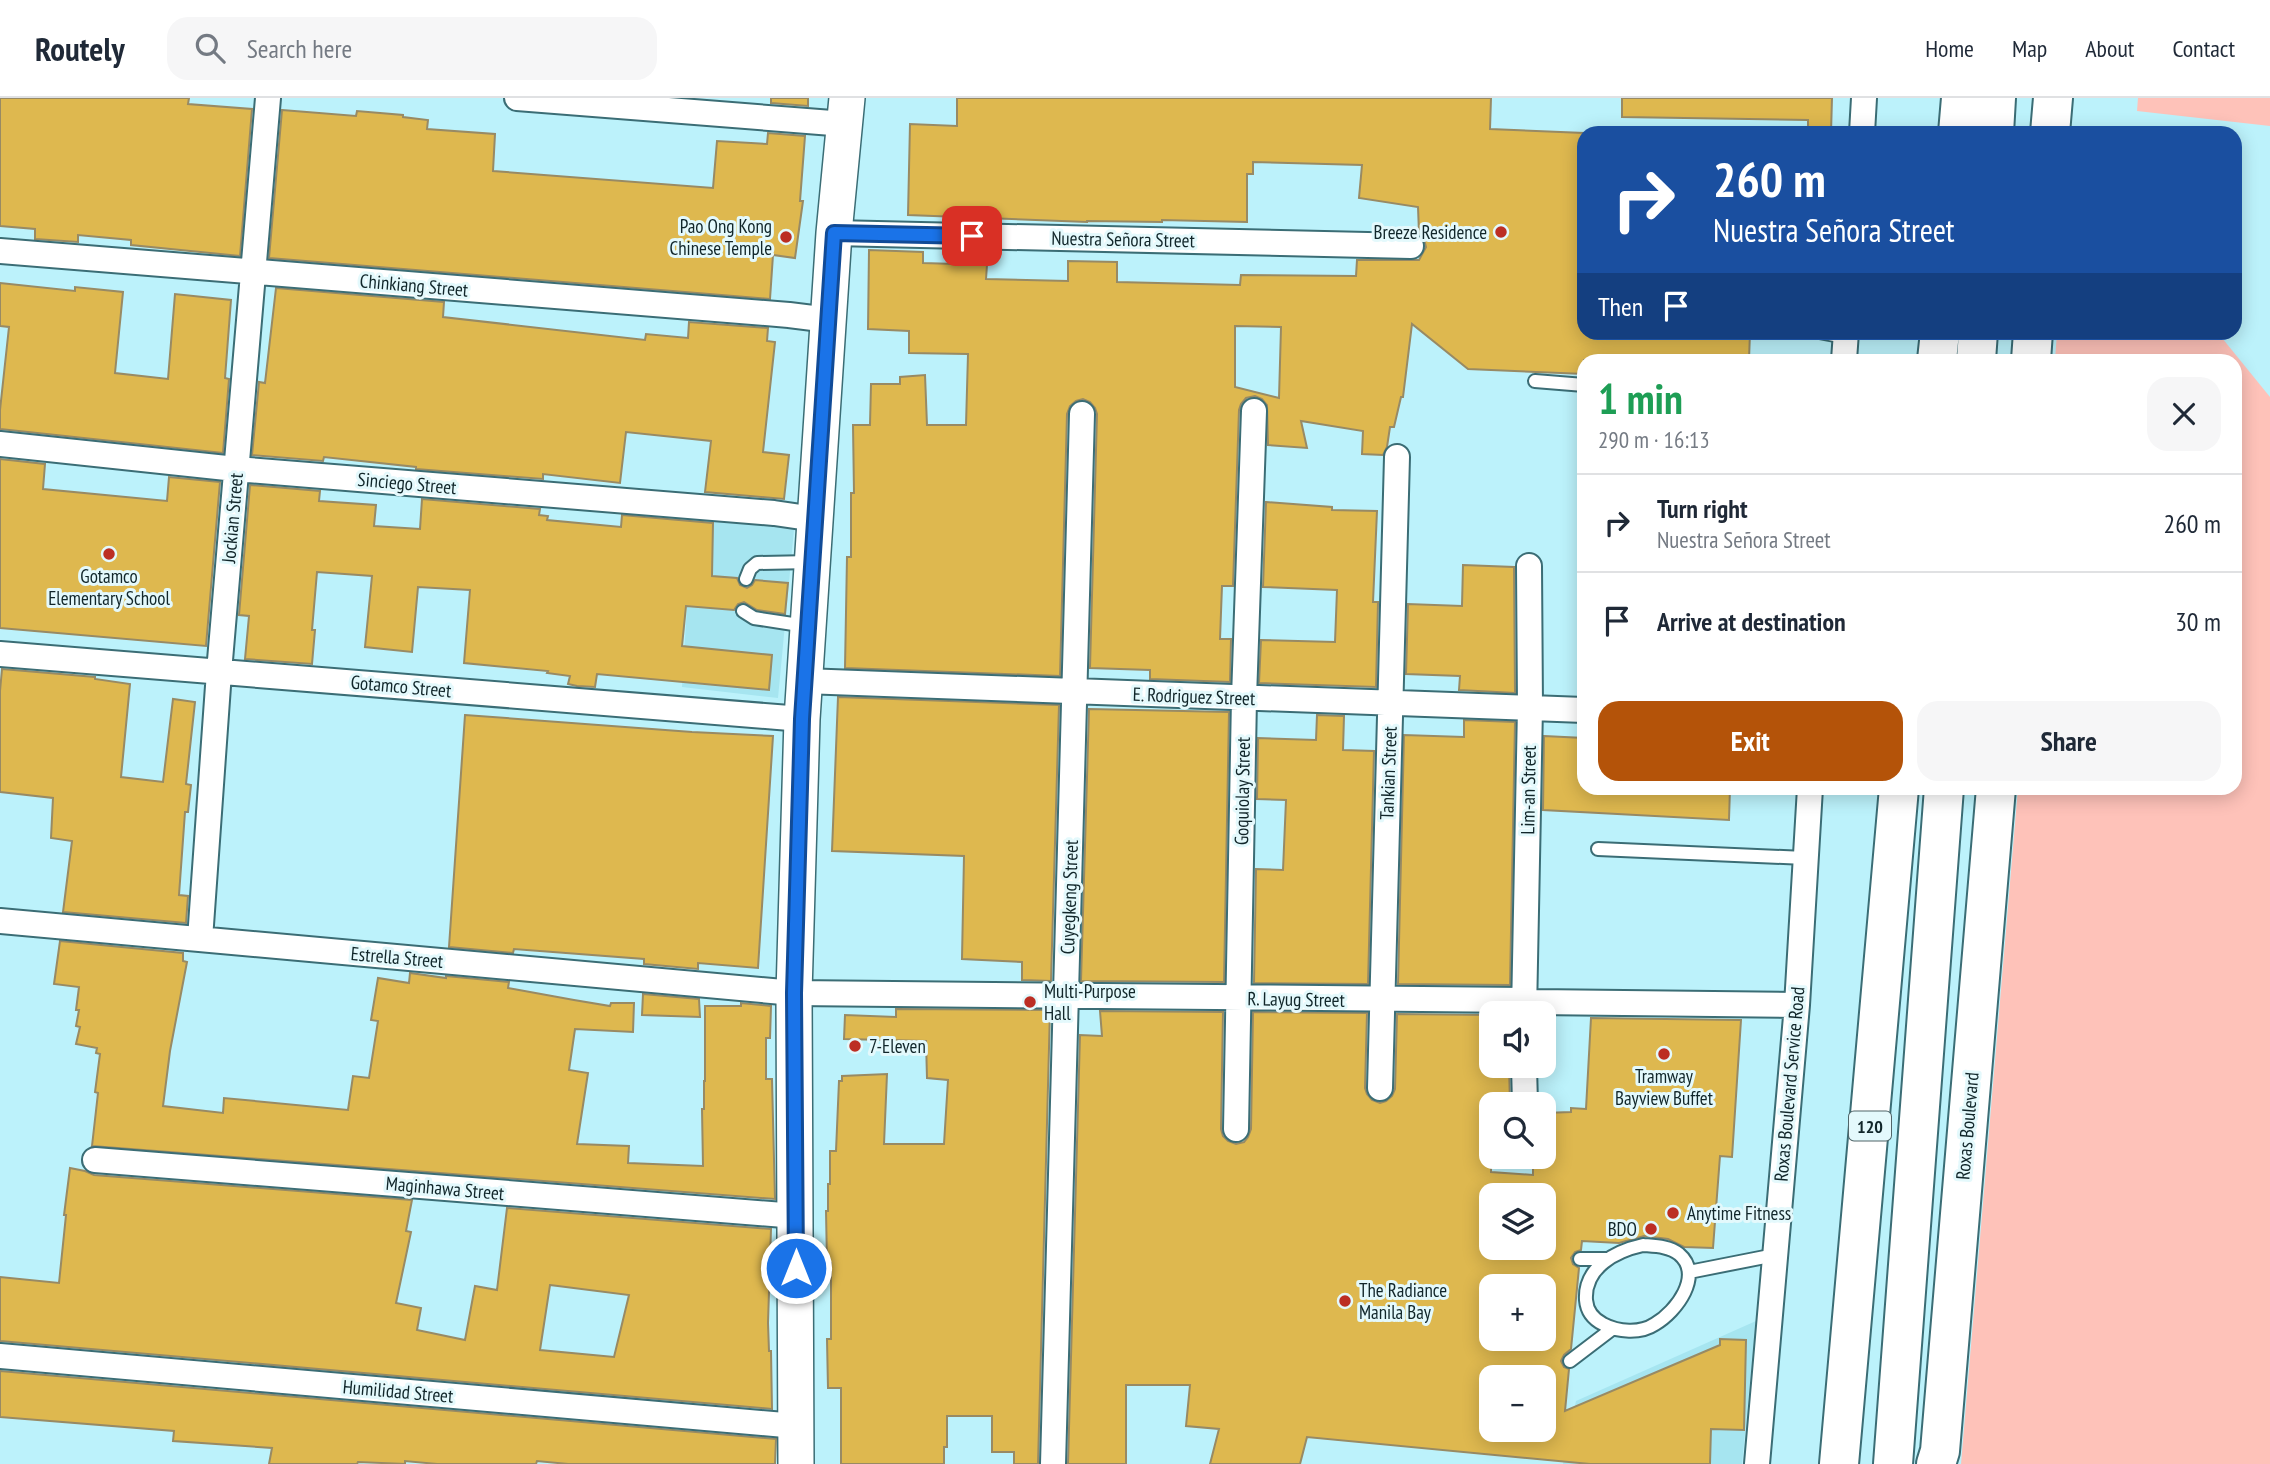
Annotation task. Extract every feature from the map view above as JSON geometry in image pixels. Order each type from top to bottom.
[{"type":"main road","points":[[1959,126],[1961,98]]},
{"type":"main road","points":[[1994,126],[1996,98]]},
{"type":"main road","points":[[2051,126],[2053,98]]},
{"type":"main road","points":[[796,1464],[794,993],[802,719],[834,233],[846,111]]},
{"type":"main road","name":"120","points":[[1839,1464],[1898,795]]},
{"type":"main road","name":"120","points":[[1894,1464],[1943,795]]},
{"type":"main road","name":"Roxas Boulevard","points":[[1936,1464],[1940,1451],[1995,795]]},
{"type":"street","name":"Jockian Street","points":[[200,939],[219,672],[268,98]]},
{"type":"street","points":[[517,98],[846,111]]},
{"type":"street","points":[[1862,126],[1864,98]]},
{"type":"street","name":"Nuestra Señora Street","points":[[834,233],[1411,246]]},
{"type":"street","name":"Chinkiang Street","points":[[0,251],[829,320]]},
{"type":"street","name":"Goquiolay Street","points":[[1236,1129],[1244,698],[1254,411]]},
{"type":"street","name":"Cuyegkeng Street","points":[[1053,1464],[1082,414]]},
{"type":"street","name":"Sinciego Street","points":[[0,444],[236,469],[760,512],[815,519]]},
{"type":"street","name":"Tankian Street","points":[[1380,1088],[1397,457]]},
{"type":"street","name":"Lim-an Street","points":[[1523,1001],[1530,708],[1529,566]]},
{"type":"street","name":"Gotamco Street","points":[[0,654],[802,719]]},
{"type":"street","name":"E. Rodriguez Street","points":[[804,681],[1577,710]]},
{"type":"street","name":"Roxas Boulevard Service Road","points":[[1757,1464],[1797,1005],[1810,795]]},
{"type":"street","name":"Estrella Street","points":[[0,921],[794,993]]},
{"type":"street","name":"R. Layug Street","points":[[794,993],[1381,1000],[1479,1005]]},
{"type":"street","name":"R. Layug Street","points":[[1556,1002],[1797,1005]]},
{"type":"street","name":"Maginhawa Street","points":[[94,1160],[796,1216]]},
{"type":"street","name":"Humilidad Street","points":[[0,1356],[796,1426]]},
{"type":"lane","points":[[1535,381],[1577,384]]},
{"type":"lane","points":[[746,579],[750,569],[757,563],[812,562]]},
{"type":"lane","points":[[743,611],[754,618],[807,626]]},
{"type":"lane","points":[[1598,849],[1805,858]]},
{"type":"lane","points":[[1643,1245],[1663,1247],[1678,1253],[1689,1272],[1683,1296],[1654,1325],[1635,1331],[1612,1329],[1593,1319],[1586,1302],[1587,1285],[1594,1271],[1624,1249],[1643,1245]]},
{"type":"lane","points":[[1689,1272],[1775,1255]]},
{"type":"lane","points":[[1580,1259],[1607,1259]]},
{"type":"lane","points":[[1570,1361],[1612,1329]]},
{"type":"shaded area","points":[[2138,98],[2270,98],[2270,126],[2137,111]]},
{"type":"shaded area","points":[[2056,340],[2224,340],[2235,354],[2055,354]]},
{"type":"shaded area","points":[[2242,363],[2270,397],[2270,1464],[1961,1464],[2017,795],[2242,795]]},
{"type":"shaded area","points":[[693,510],[795,519],[778,698],[682,687]]},
{"type":"shaded area","points":[[1756,1321],[1742,1464],[1563,1464],[1576,1401]]},
{"type":"building","points":[[0,98],[189,98],[188,104],[252,109],[240,256],[131,245],[131,240],[78,235],[78,242],[35,239],[35,229],[0,226]]},
{"type":"building","points":[[771,98],[808,98],[808,106],[771,103]]},
{"type":"building","points":[[957,98],[1491,98],[1490,129],[1577,133],[1577,340],[1750,340],[1749,354],[1577,354],[1577,374],[1468,369],[1412,324],[1403,397],[1394,427],[1390,427],[1383,455],[1362,454],[1363,431],[1301,421],[1307,448],[1268,445],[1267,405],[1255,396],[1246,398],[1239,410],[1233,586],[1222,586],[1220,639],[1231,639],[1230,682],[1150,679],[1150,670],[1090,668],[1097,414],[1090,402],[1083,399],[1076,401],[1067,414],[1060,676],[845,668],[847,557],[851,557],[851,493],[854,493],[853,425],[870,425],[871,384],[900,384],[900,377],[925,375],[927,425],[966,425],[968,354],[909,353],[909,331],[868,329],[869,250],[923,252],[923,263],[987,265],[986,279],[1068,281],[1068,261],[1117,262],[1117,282],[1240,285],[1241,275],[1356,276],[1357,260],[1419,260],[1426,247],[1419,233],[1418,207],[1359,198],[1362,165],[1253,162],[1253,174],[1247,174],[1247,222],[1087,222],[908,215],[910,124],[957,126]],"holes":[[[1235,326],[1281,327],[1279,398],[1235,387]]]},
{"type":"building","points":[[1622,98],[1832,98],[1831,126],[1808,126],[1808,120],[1622,117]]},
{"type":"building","points":[[282,110],[356,116],[357,111],[403,115],[428,120],[427,129],[495,134],[493,171],[713,188],[717,141],[767,144],[768,133],[805,136],[800,201],[803,201],[795,258],[773,255],[770,299],[269,258]]},
{"type":"building","points":[[0,283],[75,291],[75,287],[123,292],[115,373],[168,379],[175,294],[231,300],[225,378],[229,379],[223,453],[0,429],[9,327],[0,326]]},
{"type":"building","points":[[276,288],[444,302],[443,317],[645,340],[646,334],[688,338],[689,322],[768,328],[767,341],[775,342],[763,452],[789,455],[784,499],[705,492],[711,441],[626,432],[620,483],[543,474],[543,479],[416,469],[324,457],[323,461],[252,455],[259,382],[265,383]]},
{"type":"building","name":"Gotamco Elementary School","points":[[0,459],[45,464],[43,489],[167,501],[169,477],[220,482],[206,646],[0,628]]},
{"type":"building","points":[[250,485],[320,491],[319,501],[376,505],[374,526],[420,529],[422,499],[540,509],[539,515],[548,516],[547,520],[621,527],[622,515],[713,523],[712,576],[737,578],[740,585],[747,588],[755,580],[788,583],[785,614],[757,610],[744,602],[738,604],[734,610],[686,606],[682,646],[772,655],[769,690],[597,674],[595,687],[577,686],[568,684],[570,676],[547,673],[548,671],[464,663],[470,590],[418,587],[412,652],[365,647],[372,576],[317,572],[312,664],[245,659],[249,616],[239,615]]},
{"type":"building","points":[[1266,502],[1332,507],[1332,510],[1377,511],[1373,602],[1378,602],[1376,687],[1259,683],[1261,640],[1335,642],[1337,590],[1263,587]]},
{"type":"building","points":[[1463,565],[1514,567],[1515,693],[1459,690],[1460,676],[1406,674],[1408,604],[1462,606]]},
{"type":"building","points":[[2,669],[95,677],[130,684],[121,777],[163,782],[173,699],[195,702],[186,784],[191,785],[188,812],[185,812],[179,895],[188,896],[186,923],[63,912],[72,841],[51,838],[53,798],[0,792]]},
{"type":"building","points":[[838,697],[1059,705],[1051,981],[1022,980],[1022,962],[962,959],[964,856],[832,851]]},
{"type":"building","points":[[1089,709],[1229,712],[1224,982],[1081,981]]},
{"type":"building","points":[[465,715],[773,736],[758,968],[698,963],[698,969],[644,964],[644,959],[449,947]]},
{"type":"building","points":[[1317,715],[1344,716],[1343,750],[1374,751],[1368,984],[1254,983],[1256,869],[1283,870],[1286,800],[1257,799],[1258,738],[1316,740]]},
{"type":"building","points":[[1464,720],[1515,722],[1510,985],[1398,984],[1404,735],[1464,737]]},
{"type":"building","points":[[1544,736],[1577,738],[1577,795],[1730,795],[1729,820],[1543,810]]},
{"type":"building","points":[[60,941],[183,953],[183,961],[187,962],[170,1051],[163,1106],[223,1113],[224,1098],[348,1110],[353,1076],[369,1078],[378,1021],[371,1020],[378,978],[409,983],[410,973],[509,982],[508,988],[574,1000],[610,1006],[611,1003],[634,1003],[633,1032],[575,1029],[569,1070],[588,1073],[577,1144],[629,1146],[628,1163],[703,1166],[705,1006],[741,1006],[741,1003],[771,1006],[770,1038],[766,1038],[766,1079],[772,1079],[775,1199],[92,1146],[100,1054],[96,1053],[97,1048],[76,1044],[80,1027],[76,1026],[79,987],[54,984]]},
{"type":"building","points":[[643,994],[699,999],[700,1017],[642,1015]]},
{"type":"building","points":[[896,1009],[1050,1010],[1038,1464],[1014,1464],[1014,1452],[992,1452],[992,1416],[947,1416],[944,1464],[841,1464],[841,1388],[828,1388],[827,1339],[831,1339],[831,1263],[827,1263],[826,1211],[830,1184],[830,1151],[836,1151],[839,1081],[842,1081],[842,1076],[887,1074],[884,1144],[944,1144],[948,1080],[927,1078],[926,1041],[844,1039],[845,1015],[896,1017]]},
{"type":"building","points":[[1100,1011],[1223,1012],[1221,1129],[1228,1141],[1236,1144],[1244,1142],[1251,1129],[1253,1012],[1367,1013],[1365,1088],[1372,1100],[1380,1103],[1392,1096],[1395,1089],[1397,1014],[1479,1015],[1479,1078],[1509,1078],[1510,1092],[1479,1092],[1479,1169],[1533,1175],[1533,1169],[1556,1169],[1556,1113],[1571,1112],[1571,1108],[1586,1109],[1591,1018],[1741,1020],[1732,1157],[1720,1156],[1713,1248],[1684,1247],[1668,1239],[1644,1236],[1619,1243],[1582,1241],[1581,1250],[1575,1252],[1571,1258],[1573,1264],[1579,1268],[1571,1349],[1561,1361],[1564,1367],[1569,1369],[1565,1411],[1720,1345],[1720,1339],[1746,1340],[1744,1430],[1711,1429],[1710,1464],[1590,1464],[1307,1437],[1300,1464],[1210,1464],[1219,1429],[1186,1426],[1190,1385],[1126,1385],[1126,1464],[1068,1464],[1080,1035],[1102,1036]]},
{"type":"building","points":[[70,1168],[94,1175],[412,1200],[406,1231],[411,1232],[396,1303],[421,1308],[417,1330],[465,1340],[475,1286],[497,1290],[507,1208],[771,1229],[768,1323],[772,1409],[0,1341],[0,1277],[59,1283]],"holes":[[[550,1285],[629,1295],[614,1357],[540,1350]]]},
{"type":"building","points":[[0,1371],[776,1439],[775,1464],[568,1464],[537,1461],[536,1464],[437,1464],[405,1461],[405,1464],[269,1464],[272,1448],[173,1441],[174,1431],[0,1417]]},
{"type":"place","name":"Breeze Residence","points":[[1501,232]]},
{"type":"place","name":"Pao Ong Kong Chinese Temple","points":[[786,237]]},
{"type":"place","name":"Gotamco Elementary School","points":[[109,554]]},
{"type":"place","name":"Multi-Purpose Hall","points":[[1030,1002]]},
{"type":"place","name":"7-Eleven","points":[[855,1046]]},
{"type":"place","name":"Tramway Bayview Buffet","points":[[1664,1054]]},
{"type":"place","name":"Anytime Fitness","points":[[1673,1213]]},
{"type":"place","name":"BDO","points":[[1651,1229]]},
{"type":"place","name":"The Radiance Manila Bay","points":[[1345,1301]]},
{"type":"route","points":[[796,1268],[794,993],[802,719],[834,233],[972,236]]}]
